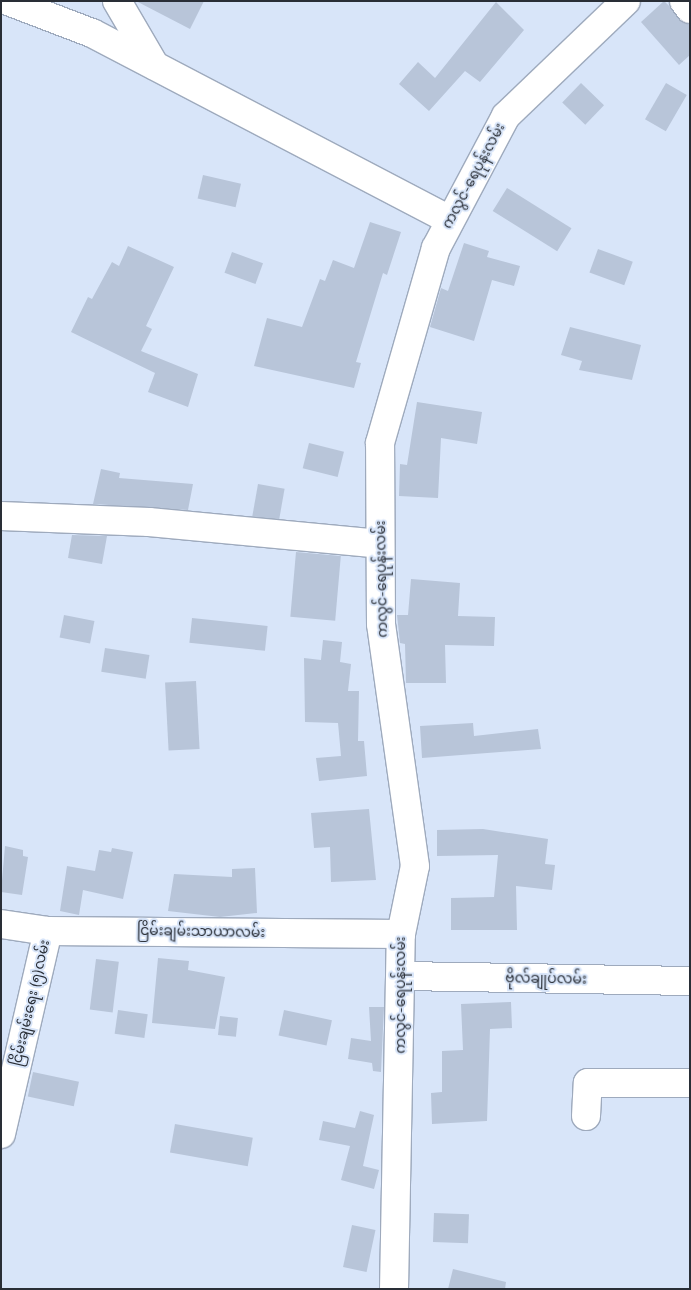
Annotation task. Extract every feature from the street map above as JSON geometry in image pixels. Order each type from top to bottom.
[{"type":"street","points":[[8,1],[92,32],[450,220]]},
{"type":"street","points":[[117,1],[155,66]]},
{"type":"street","name":"ကလွင်-ရေပုန်းလမ်း","points":[[394,1289],[403,976],[401,934],[415,866],[381,624],[380,443],[436,248],[506,116],[626,1]]},
{"type":"street","points":[[684,1],[690,9]]},
{"type":"street","points":[[1,516],[149,522],[380,544]]},
{"type":"street","name":"ငြိမ်းချမ်းသာယာလမ်း","points":[[1,924],[48,931],[401,934]]},
{"type":"street","name":"ငြိမ်းချမ်းရေး (၅)လမ်း","points":[[1,1134],[48,931]]},
{"type":"street","name":"ဗိုလ်ချုပ်လမ်း","points":[[403,976],[690,981]]},
{"type":"street","points":[[586,1116],[588,1083],[690,1083]]},
{"type":"building","points":[[136,1],[204,1],[190,29]]},
{"type":"building","points":[[664,1],[690,26],[690,55],[679,65],[641,22]]},
{"type":"building","points":[[496,2],[524,30],[480,82],[465,71],[429,111],[399,84],[418,62],[435,78]]},
{"type":"building","points":[[581,83],[604,105],[585,125],[562,102]]},
{"type":"building","points":[[666,83],[687,95],[666,131],[645,119]]},
{"type":"building","points":[[203,175],[241,184],[236,207],[198,198]]},
{"type":"building","points":[[507,188],[571,228],[557,251],[493,211]]},
{"type":"building","points":[[370,222],[401,232],[387,275],[383,273],[356,362],[361,363],[354,388],[254,366],[267,318],[302,327],[320,279],[325,281],[333,260],[354,268]]},
{"type":"building","points":[[464,243],[489,251],[487,257],[520,266],[514,286],[492,280],[474,341],[430,327],[441,288],[448,291]]},
{"type":"building","points":[[128,246],[174,267],[146,326],[152,329],[141,351],[198,374],[188,407],[148,392],[155,373],[71,332],[88,297],[92,299],[112,262],[119,266]]},
{"type":"building","points":[[598,249],[633,262],[624,285],[589,272]]},
{"type":"building","points":[[232,252],[263,263],[255,284],[224,273]]},
{"type":"building","points":[[570,327],[641,345],[632,380],[579,370],[582,361],[561,355]]},
{"type":"building","points":[[417,402],[482,412],[477,444],[441,438],[438,498],[399,496],[400,464],[407,465]]},
{"type":"building","points":[[309,443],[344,452],[338,477],[303,468]]},
{"type":"building","points":[[101,469],[120,473],[119,478],[193,484],[188,510],[93,504]]},
{"type":"building","points":[[258,484],[285,489],[279,521],[252,516]]},
{"type":"building","points":[[72,535],[107,536],[102,564],[68,558]]},
{"type":"building","points":[[296,552],[341,556],[335,621],[290,617]]},
{"type":"building","points":[[411,579],[460,583],[458,616],[495,617],[494,646],[445,645],[446,683],[406,683],[405,644],[400,643],[397,615],[408,615]]},
{"type":"building","points":[[64,615],[94,621],[90,643],[60,638]]},
{"type":"building","points":[[192,618],[268,626],[265,651],[189,643]]},
{"type":"building","points":[[323,640],[342,642],[340,662],[351,664],[348,691],[359,691],[358,741],[364,741],[367,776],[319,781],[316,758],[341,756],[338,723],[305,722],[304,658],[321,660]]},
{"type":"building","points":[[105,648],[149,655],[146,679],[101,672]]},
{"type":"building","points":[[196,681],[200,749],[169,751],[165,683]]},
{"type":"building","points":[[473,723],[474,736],[538,729],[541,749],[422,758],[420,726]]},
{"type":"building","points":[[369,809],[376,880],[331,882],[330,847],[314,848],[311,813]]},
{"type":"building","points":[[483,829],[548,839],[545,864],[555,865],[552,890],[516,886],[517,930],[451,930],[451,898],[494,897],[498,855],[437,856],[437,830]]},
{"type":"building","points":[[5,846],[23,850],[23,856],[28,857],[22,895],[1,892]]},
{"type":"building","points":[[112,848],[133,852],[123,899],[83,890],[79,915],[60,911],[67,866],[95,871],[99,850],[111,852]]},
{"type":"building","points":[[255,868],[257,913],[220,917],[168,911],[174,874],[232,877],[232,869]]},
{"type":"building","points":[[158,958],[189,961],[188,970],[225,977],[215,1029],[152,1023]]},
{"type":"building","points":[[96,959],[119,962],[113,1012],[90,1010]]},
{"type":"building","points":[[511,1002],[512,1028],[490,1029],[487,1121],[432,1124],[431,1093],[442,1092],[442,1051],[463,1050],[461,1004]]},
{"type":"building","points":[[369,1007],[384,1007],[381,1072],[373,1071],[372,1063],[348,1059],[351,1038],[371,1041]]},
{"type":"building","points":[[118,1010],[148,1014],[144,1038],[115,1034]]},
{"type":"building","points":[[284,1010],[332,1020],[327,1046],[279,1035]]},
{"type":"building","points":[[220,1016],[238,1018],[236,1037],[218,1035]]},
{"type":"building","points":[[33,1072],[79,1082],[74,1106],[28,1096]]},
{"type":"building","points":[[360,1111],[374,1115],[363,1166],[379,1170],[374,1189],[341,1180],[350,1146],[319,1140],[323,1121],[355,1128]]},
{"type":"building","points":[[175,1124],[253,1138],[248,1166],[170,1153]]},
{"type":"building","points":[[434,1213],[469,1214],[468,1243],[433,1242]]},
{"type":"building","points":[[352,1225],[375,1230],[367,1272],[343,1267]]},
{"type":"building","points":[[453,1269],[506,1282],[505,1289],[448,1289]]}]
